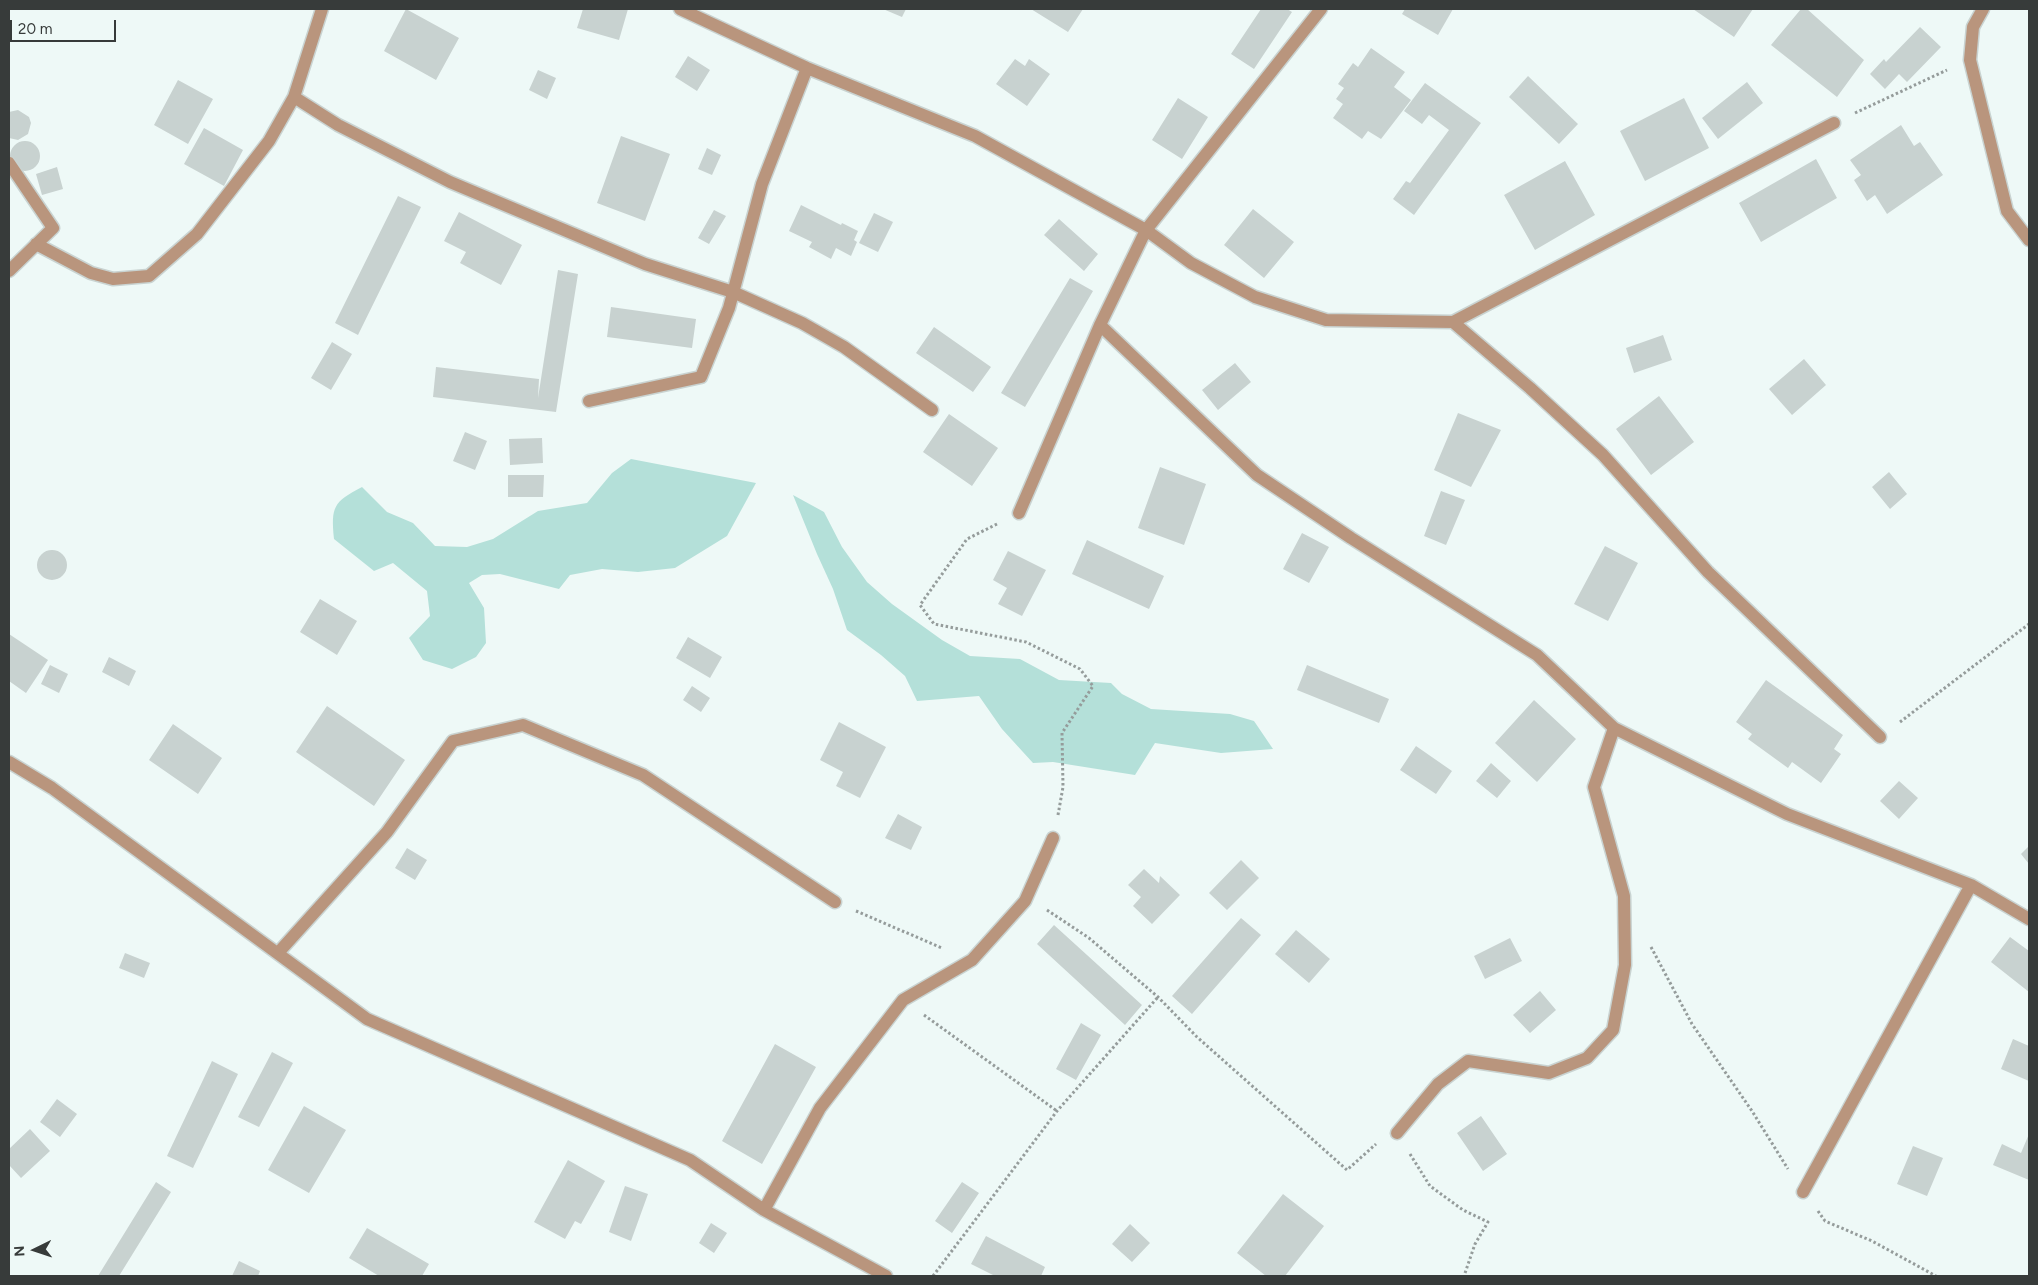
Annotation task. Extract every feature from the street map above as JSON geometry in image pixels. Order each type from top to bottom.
[{"type":"street","points":[[36,244],[92,272],[113,279],[149,276],[197,234],[269,141],[294,97],[322,9]]},
{"type":"street","points":[[680,9],[807,68],[975,136],[1146,230],[1191,263],[1255,297],[1326,320],[1453,322],[1834,123]]},
{"type":"street","points":[[1019,513],[1100,324],[1146,230],[1321,9]]},
{"type":"street","points":[[1983,9],[1973,27],[1970,60],[2008,211],[2029,240]]},
{"type":"street","points":[[589,401],[701,377],[729,308],[762,184],[807,68]]},
{"type":"street","points":[[294,97],[338,125],[450,182],[645,264],[733,292],[802,323],[844,347],[932,410]]},
{"type":"street","points":[[9,162],[53,228],[9,271]]},
{"type":"street","points":[[1453,322],[1530,388],[1603,455],[1708,572],[1880,737]]},
{"type":"street","points":[[1100,324],[1257,476],[1537,656],[1614,728],[1787,814],[1971,885],[2029,919]]},
{"type":"street","points":[[278,954],[387,832],[453,741],[523,725],[642,775],[835,902]]},
{"type":"street","points":[[1397,1133],[1438,1084],[1468,1061],[1549,1073],[1587,1058],[1613,1030],[1625,965],[1624,896],[1594,787],[1614,728]]},
{"type":"street","points":[[9,762],[52,788],[367,1019],[690,1160],[764,1210],[886,1276]]},
{"type":"street","points":[[764,1210],[820,1108],[903,1000],[972,960],[1025,901],[1053,838]]},
{"type":"street","points":[[1803,1192],[1971,885]]},
{"type":"path","points":[[1834,123],[1970,60]]},
{"type":"path","points":[[1019,513],[967,539],[920,604],[934,624],[1026,642],[1080,669],[1093,686],[1062,733],[1063,787],[1053,838]]},
{"type":"path","points":[[1880,737],[2029,624]]},
{"type":"path","points":[[1025,901],[1052,912],[1089,938],[1158,997],[1197,1036],[1347,1170],[1377,1142],[1397,1133],[1430,1186],[1463,1210],[1488,1222],[1475,1244],[1464,1276]]},
{"type":"path","points":[[835,902],[972,960]]},
{"type":"path","points":[[1646,938],[1692,1024],[1752,1112],[1803,1192],[1825,1221],[1872,1241],[1936,1276]]},
{"type":"path","points":[[933,1276],[1057,1111],[1158,997]]},
{"type":"path","points":[[903,1000],[1057,1111]]},
{"type":"green space","points":[[631,459],[756,483],[727,536],[675,568],[638,572],[602,569],[570,575],[559,589],[500,574],[482,575],[469,583],[484,608],[486,643],[476,657],[452,669],[423,660],[409,638],[430,616],[427,591],[393,563],[374,571],[334,539],[333,519],[336,507],[345,497],[362,487],[387,512],[413,523],[435,546],[467,547],[493,539],[538,511],[587,503],[612,473]]},
{"type":"green space","points":[[793,495],[824,512],[842,547],[867,582],[892,604],[942,640],[970,656],[1020,659],[1059,680],[1111,683],[1122,694],[1151,709],[1230,714],[1254,721],[1273,749],[1221,753],[1155,743],[1135,775],[1053,762],[1033,763],[1002,729],[979,696],[917,701],[905,676],[881,655],[847,630],[833,589]]},
{"type":"building","points":[[406,9],[459,38],[436,80],[384,51]]},
{"type":"building","points":[[583,9],[628,9],[619,40],[577,28]]},
{"type":"building","points":[[883,9],[906,9],[902,17]]},
{"type":"building","points":[[1031,9],[1083,9],[1068,32]]},
{"type":"building","points":[[1261,9],[1287,9],[1292,12],[1254,69],[1231,54]]},
{"type":"building","points":[[1405,9],[1453,9],[1438,35],[1402,14]]},
{"type":"building","points":[[1693,9],[1753,9],[1734,37]]},
{"type":"building","points":[[1801,9],[1807,9],[1864,60],[1837,97],[1771,45]]},
{"type":"building","points":[[1920,27],[1941,47],[1907,82],[1899,74],[1885,89],[1870,74],[1884,59],[1886,62]]},
{"type":"building","points":[[1371,48],[1405,72],[1394,87],[1411,100],[1381,139],[1368,131],[1362,139],[1333,118],[1343,104],[1336,99],[1344,88],[1338,84],[1353,63],[1358,67]]},
{"type":"building","points":[[688,56],[710,70],[697,91],[675,77]]},
{"type":"building","points":[[1015,59],[1025,66],[1029,59],[1050,74],[1027,106],[996,84]]},
{"type":"building","points":[[538,70],[556,78],[547,99],[529,90]]},
{"type":"building","points":[[1528,76],[1578,124],[1559,144],[1509,97]]},
{"type":"building","points":[[178,80],[213,99],[188,144],[154,125]]},
{"type":"building","points":[[1747,82],[1763,103],[1718,139],[1702,118]]},
{"type":"building","points":[[1425,83],[1481,123],[1414,215],[1393,199],[1406,181],[1410,183],[1449,130],[1429,115],[1422,124],[1404,111]]},
{"type":"building","points":[[1178,98],[1208,117],[1182,159],[1152,140]]},
{"type":"building","points":[[1684,98],[1709,148],[1645,181],[1620,131]]},
{"type":"building","points":[[18,110],[29,117],[31,123],[28,134],[18,140],[9,138],[9,112]]},
{"type":"building","points":[[1901,125],[1914,146],[1920,142],[1943,175],[1887,214],[1875,195],[1867,201],[1854,180],[1861,175],[1850,160]]},
{"type":"building","points":[[204,128],[243,150],[224,186],[184,164]]},
{"type":"building","points":[[621,136],[670,154],[645,221],[597,203]]},
{"type":"building","points":[[25,141],[35,146],[40,156],[35,166],[25,171],[15,166],[10,156],[15,146]]},
{"type":"building","points":[[707,148],[721,155],[712,175],[698,169]]},
{"type":"building","points":[[1816,159],[1837,198],[1761,242],[1739,203]]},
{"type":"building","points":[[1565,161],[1595,215],[1535,250],[1504,195]]},
{"type":"building","points":[[57,167],[63,189],[42,195],[36,174]]},
{"type":"building","points":[[398,196],[421,207],[358,335],[335,323]]},
{"type":"building","points":[[801,205],[841,225],[842,223],[858,231],[854,240],[857,242],[851,256],[836,248],[831,259],[809,247],[812,242],[789,231]]},
{"type":"building","points":[[1253,209],[1294,242],[1264,278],[1224,245]]},
{"type":"building","points":[[714,210],[726,216],[709,244],[698,238]]},
{"type":"building","points":[[459,212],[522,245],[501,285],[460,263],[466,252],[444,241]]},
{"type":"building","points":[[874,213],[893,222],[878,252],[859,243]]},
{"type":"building","points":[[1059,219],[1098,254],[1084,271],[1044,235]]},
{"type":"building","points":[[558,270],[578,274],[556,412],[433,397],[436,367],[539,379],[538,398]]},
{"type":"building","points":[[1070,278],[1093,291],[1025,407],[1001,393]]},
{"type":"building","points":[[611,307],[696,319],[692,348],[607,337]]},
{"type":"building","points":[[934,327],[991,367],[973,392],[916,353]]},
{"type":"building","points":[[1663,335],[1672,360],[1634,373],[1626,348]]},
{"type":"building","points":[[332,342],[352,354],[331,390],[311,378]]},
{"type":"building","points":[[1804,359],[1826,385],[1792,415],[1769,389]]},
{"type":"building","points":[[1235,363],[1251,382],[1218,410],[1202,390]]},
{"type":"building","points":[[1659,396],[1694,442],[1651,475],[1616,429]]},
{"type":"building","points":[[1458,413],[1501,430],[1471,487],[1434,470]]},
{"type":"building","points":[[949,414],[998,448],[972,486],[923,452]]},
{"type":"building","points":[[465,432],[487,441],[475,470],[453,461]]},
{"type":"building","points":[[542,438],[543,463],[510,465],[509,439]]},
{"type":"building","points":[[1160,467],[1206,484],[1184,545],[1138,528]]},
{"type":"building","points":[[1889,472],[1907,494],[1890,509],[1872,487]]},
{"type":"building","points":[[508,475],[544,475],[543,497],[508,497]]},
{"type":"building","points":[[1441,491],[1465,500],[1446,545],[1424,536]]},
{"type":"building","points":[[1302,533],[1329,547],[1309,583],[1283,569]]},
{"type":"building","points":[[1087,540],[1164,576],[1149,609],[1072,574]]},
{"type":"building","points":[[1605,546],[1638,563],[1608,621],[1574,604]]},
{"type":"building","points":[[52,550],[58,551],[66,559],[66,571],[58,579],[52,580],[46,579],[38,571],[37,565],[38,559],[46,551]]},
{"type":"building","points":[[1008,551],[1046,570],[1022,616],[998,604],[1007,588],[993,580]]},
{"type":"building","points":[[320,599],[357,621],[337,655],[300,632]]},
{"type":"building","points":[[9,634],[48,660],[26,693],[9,681]]},
{"type":"building","points":[[688,637],[722,657],[710,678],[676,658]]},
{"type":"building","points":[[109,657],[136,671],[129,686],[102,672]]},
{"type":"building","points":[[50,665],[68,674],[59,693],[41,684]]},
{"type":"building","points":[[1307,665],[1389,699],[1379,723],[1297,690]]},
{"type":"building","points":[[1766,680],[1843,735],[1834,749],[1841,754],[1821,783],[1792,762],[1788,768],[1748,739],[1752,734],[1736,722]]},
{"type":"building","points":[[692,686],[710,698],[701,712],[683,700]]},
{"type":"building","points":[[1534,700],[1576,739],[1537,782],[1495,743]]},
{"type":"building","points":[[327,706],[405,760],[374,806],[296,752]]},
{"type":"building","points":[[839,722],[886,747],[860,798],[836,786],[843,772],[820,760]]},
{"type":"building","points":[[173,724],[222,758],[198,794],[149,760]]},
{"type":"building","points":[[1416,746],[1452,771],[1436,794],[1400,770]]},
{"type":"building","points":[[1491,763],[1511,781],[1497,798],[1476,781]]},
{"type":"building","points":[[1899,781],[1918,798],[1899,819],[1880,801]]},
{"type":"building","points":[[898,814],[922,827],[911,850],[885,838]]},
{"type":"building","points":[[2029,846],[2029,864],[2021,854]]},
{"type":"building","points":[[407,848],[427,860],[415,880],[395,868]]},
{"type":"building","points":[[1241,860],[1259,878],[1227,910],[1209,893]]},
{"type":"building","points":[[1144,869],[1159,883],[1160,876],[1180,895],[1152,924],[1133,906],[1141,897],[1128,885]]},
{"type":"building","points":[[1241,918],[1261,935],[1192,1014],[1172,996]]},
{"type":"building","points":[[1054,925],[1142,1005],[1125,1025],[1037,944]]},
{"type":"building","points":[[1296,930],[1330,959],[1309,983],[1275,954]]},
{"type":"building","points":[[2010,937],[2029,951],[2029,992],[1991,962]]},
{"type":"building","points":[[1510,938],[1522,961],[1485,979],[1474,956]]},
{"type":"building","points":[[125,953],[150,963],[144,978],[119,968]]},
{"type":"building","points":[[1540,991],[1556,1010],[1530,1033],[1513,1015]]},
{"type":"building","points":[[1081,1023],[1101,1035],[1076,1080],[1056,1069]]},
{"type":"building","points":[[2013,1039],[2029,1046],[2029,1081],[2001,1069]]},
{"type":"building","points":[[775,1044],[816,1067],[762,1164],[722,1141]]},
{"type":"building","points":[[272,1052],[293,1063],[259,1127],[238,1117]]},
{"type":"building","points":[[212,1061],[238,1074],[193,1168],[167,1156]]},
{"type":"building","points":[[57,1099],[77,1114],[60,1137],[40,1122]]},
{"type":"building","points":[[304,1106],[346,1130],[309,1193],[268,1170]]},
{"type":"building","points":[[1481,1116],[1507,1154],[1483,1171],[1457,1133]]},
{"type":"building","points":[[30,1129],[50,1151],[21,1178],[9,1165],[9,1149]]},
{"type":"building","points":[[2029,1134],[2029,1180],[1993,1165],[2002,1144],[2021,1153]]},
{"type":"building","points":[[1913,1146],[1943,1158],[1927,1196],[1897,1184]]},
{"type":"building","points":[[568,1160],[605,1181],[581,1224],[575,1221],[565,1239],[534,1222]]},
{"type":"building","points":[[156,1182],[171,1192],[119,1276],[98,1276]]},
{"type":"building","points":[[962,1182],[979,1193],[952,1233],[935,1221]]},
{"type":"building","points":[[625,1186],[648,1194],[631,1241],[609,1232]]},
{"type":"building","points":[[1283,1194],[1324,1226],[1285,1276],[1266,1276],[1237,1253]]},
{"type":"building","points":[[711,1223],[727,1233],[714,1253],[699,1243]]},
{"type":"building","points":[[1130,1224],[1150,1243],[1132,1262],[1112,1244]]},
{"type":"building","points":[[367,1228],[429,1264],[422,1276],[379,1276],[349,1258]]},
{"type":"building","points":[[986,1236],[1045,1267],[1041,1276],[995,1276],[971,1264]]},
{"type":"building","points":[[239,1261],[260,1271],[258,1276],[232,1276]]}]
